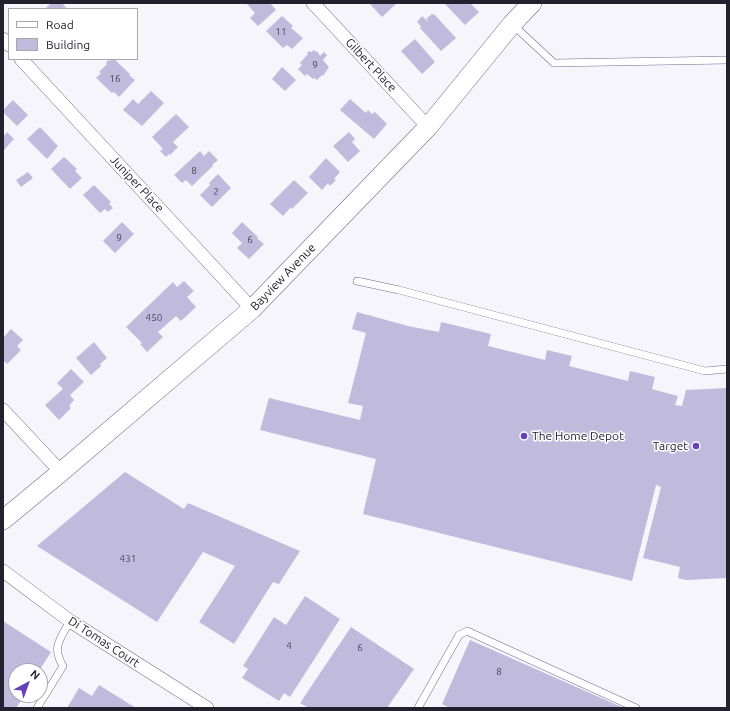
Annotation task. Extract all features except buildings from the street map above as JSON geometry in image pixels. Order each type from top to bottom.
[{"type":"street","name":"Gilbert Place","points":[[313,3],[428,127]]},
{"type":"street","name":"Bayview Avenue","points":[[3,520],[252,309],[428,127],[512,24],[532,3]]},
{"type":"street","name":"Juniper Place","points":[[23,60],[252,309]]},
{"type":"street","points":[[3,410],[61,472]]},
{"type":"street","name":"Di Tomas Court","points":[[3,571],[70,621],[207,708]]},
{"type":"lane","points":[[512,24],[554,63],[727,60]]},
{"type":"lane","points":[[357,281],[399,290],[705,371],[727,369]]},
{"type":"lane","points":[[37,708],[62,666],[58,659],[57,644],[70,621]]},
{"type":"lane","points":[[418,708],[459,635],[467,631],[636,708]]},
{"type":"place","name":"The Home Depot","points":[[524,436]]},
{"type":"place","name":"Target","points":[[696,446]]}]
